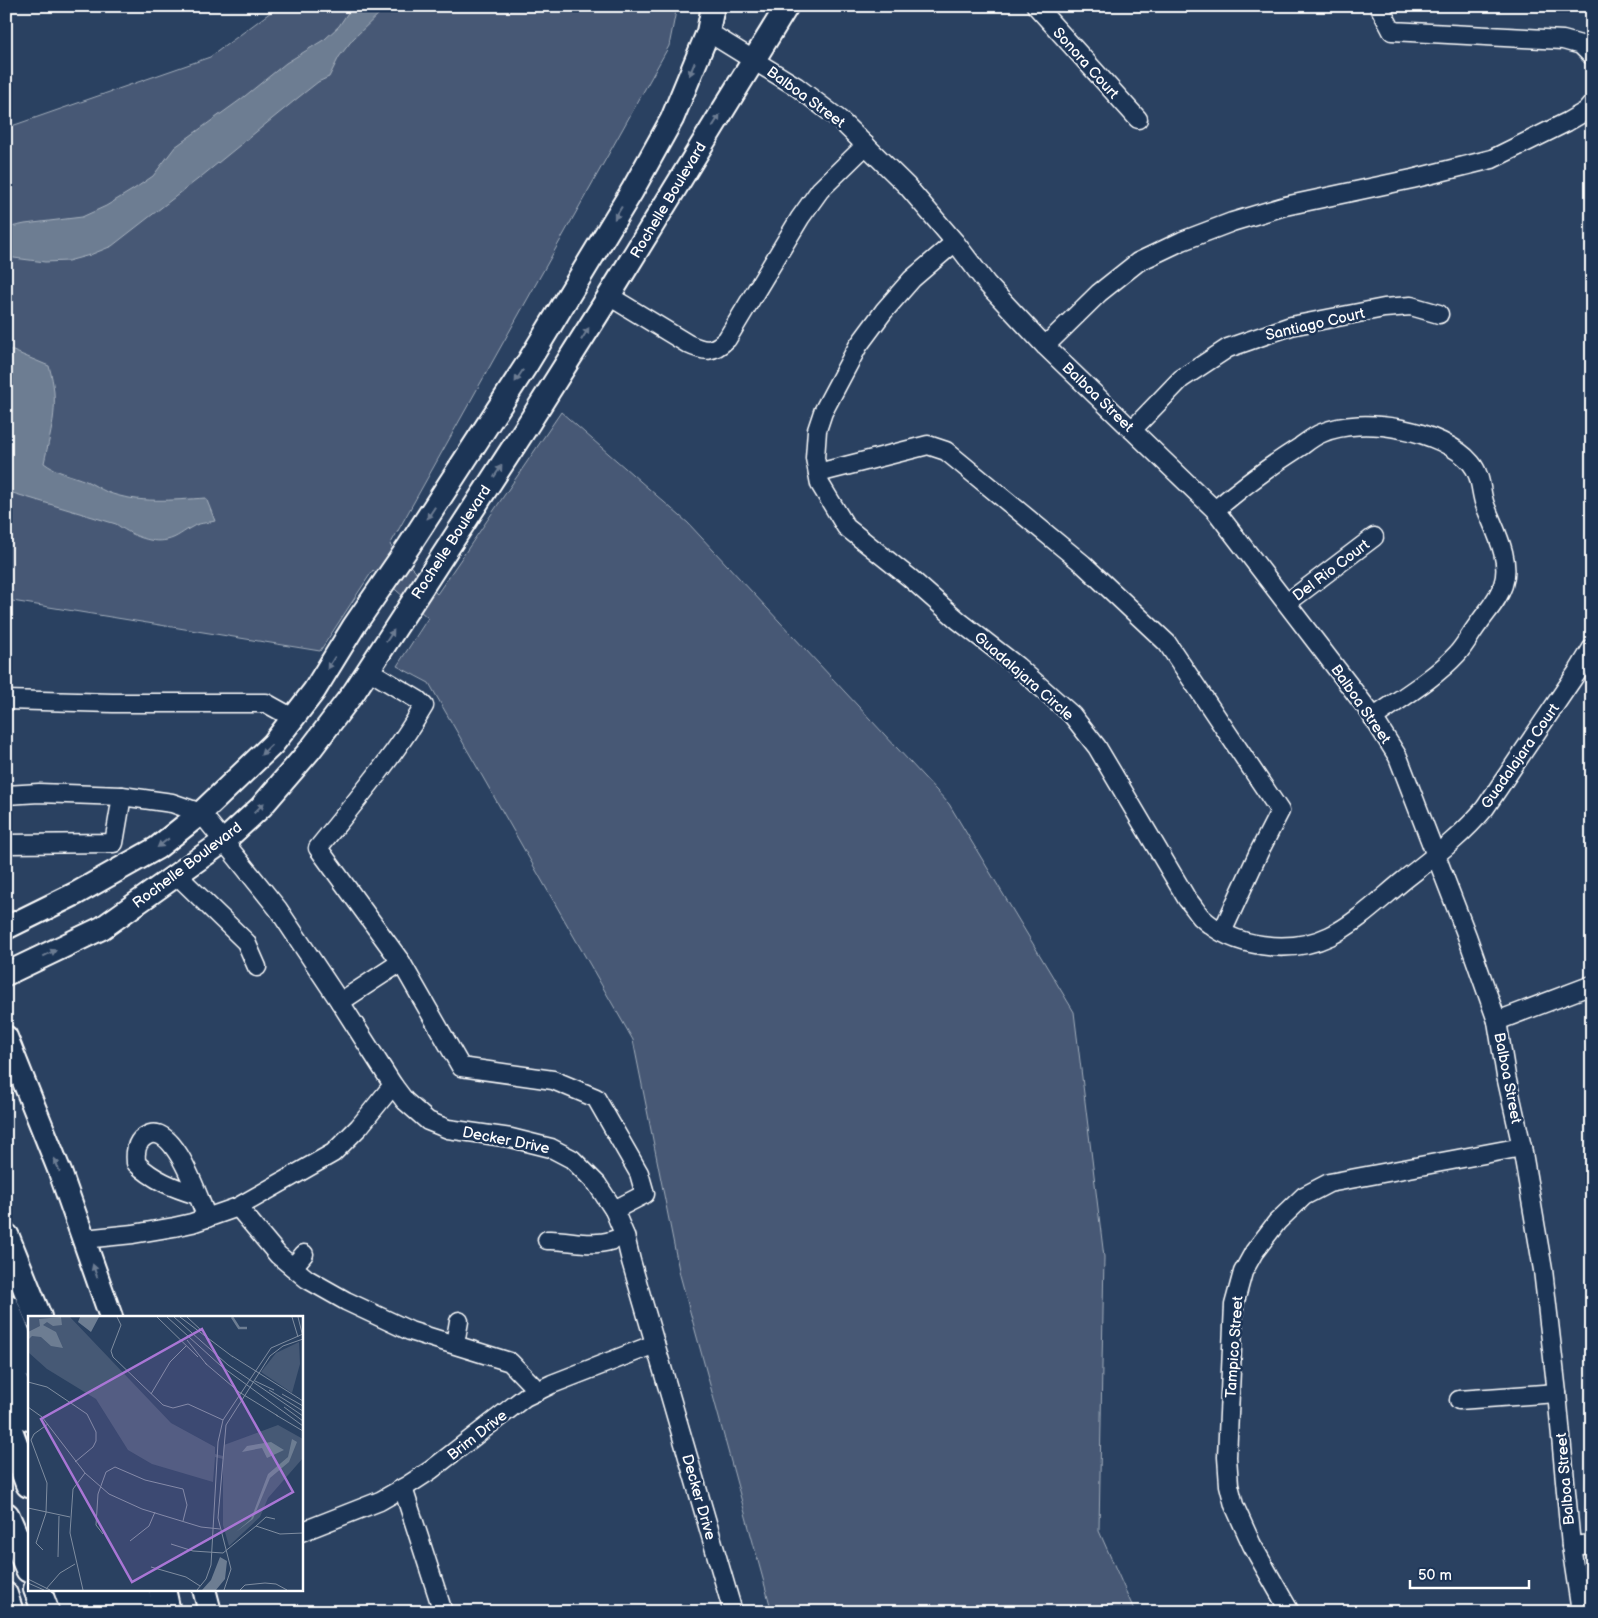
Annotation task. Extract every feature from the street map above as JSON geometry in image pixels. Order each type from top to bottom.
[{"type":"highway","points":[[6,1237],[38,1316]]},
{"type":"highway","points":[[6,1307],[28,1362]]},
{"type":"highway","points":[[6,1362],[28,1415]]},
{"type":"highway","points":[[6,1422],[28,1481]]},
{"type":"highway","points":[[6,1516],[28,1567]]},
{"type":"highway","points":[[37,1590],[46,1612]]},
{"type":"highway","points":[[67,1590],[76,1612]]},
{"type":"highway","points":[[91,1590],[98,1612]]},
{"type":"highway","points":[[111,1590],[118,1612]]},
{"type":"highway","points":[[135,1590],[142,1612]]},
{"type":"highway","points":[[162,1590],[167,1612]]},
{"type":"main road","points":[[6,928],[77,893],[157,848],[201,813],[273,744],[314,691],[354,626],[409,546],[527,364],[626,200],[672,119],[708,32],[713,6]]},
{"type":"main road","name":"Rochelle Boulevard","points":[[6,974],[102,928],[224,841],[261,807],[310,750],[368,670],[527,426],[787,6]]},
{"type":"main road","points":[[6,1037],[60,1172],[111,1316]]},
{"type":"main road","points":[[204,1590],[210,1612]]},
{"type":"main road","points":[[6,1594],[12,1612]]},
{"type":"street","name":"Sonora Court","points":[[1036,6],[1138,119]]},
{"type":"street","points":[[1379,6],[1392,31],[1563,40],[1581,45],[1592,56]]},
{"type":"street","name":"Balboa Street","points":[[708,32],[797,87],[840,119],[907,186],[955,242],[987,284],[1045,346],[1215,510],[1373,718],[1398,757],[1436,855],[1496,1021],[1522,1147],[1543,1270],[1557,1393],[1571,1546],[1581,1612]]},
{"type":"street","points":[[1045,346],[1099,293],[1138,262],[1182,241],[1232,222],[1284,206],[1412,179],[1492,159],[1567,122],[1586,111],[1592,104]]},
{"type":"street","points":[[609,296],[700,350],[711,350],[721,345],[727,339],[800,218],[820,190],[866,145]]},
{"type":"street","name":"Guadalajara Circle","points":[[955,242],[912,279],[884,311],[858,346],[823,412],[818,430],[815,458],[820,484],[846,527],[910,578],[959,621],[1017,666],[1072,715],[1097,747],[1187,898],[1202,917],[1222,932],[1260,945],[1281,947],[1304,944],[1330,936],[1352,922],[1436,855]]},
{"type":"street","name":"Santiago Court","points":[[1132,430],[1181,379],[1228,348],[1292,326],[1384,308],[1411,306],[1439,314]]},
{"type":"street","points":[[1215,510],[1281,458],[1322,432],[1350,426],[1374,426],[1418,432],[1449,445],[1471,463],[1481,482],[1483,498],[1502,548],[1505,566],[1503,586],[1492,606],[1456,655],[1440,670],[1373,718]]},
{"type":"street","points":[[818,473],[928,446],[946,451],[1083,564],[1167,643],[1280,811],[1222,932]]},
{"type":"street","name":"Del Rio Court","points":[[1287,603],[1374,538]]},
{"type":"street","name":"Guadalajara Court","points":[[1436,855],[1467,828],[1485,808],[1592,648]]},
{"type":"street","points":[[368,670],[418,700],[424,706],[412,727],[373,780],[318,848],[401,962],[462,1066],[553,1080],[596,1098],[639,1173],[645,1194],[614,1210]]},
{"type":"street","points":[[6,700],[113,703],[266,703],[293,718]]},
{"type":"street","points":[[6,795],[38,793],[122,796],[172,802],[201,813]]},
{"type":"street","points":[[6,844],[114,843],[122,796]]},
{"type":"street","name":"Decker Drive","points":[[201,813],[278,909],[393,1085],[417,1113],[428,1121],[448,1129],[519,1140],[551,1148],[572,1158],[597,1184],[614,1210],[625,1236],[733,1612]]},
{"type":"street","points":[[177,875],[246,942],[257,967]]},
{"type":"street","points":[[340,1002],[401,962]]},
{"type":"street","points":[[1496,1021],[1592,985]]},
{"type":"street","points":[[84,1240],[174,1227],[238,1207],[333,1153],[359,1127],[393,1085]]},
{"type":"street","name":"Tampico Street","points":[[1290,1612],[1252,1545],[1234,1505],[1229,1485],[1228,1457],[1234,1305],[1243,1272],[1254,1252],[1277,1222],[1304,1196],[1329,1183],[1522,1147]]},
{"type":"street","points":[[197,1195],[207,1218]]},
{"type":"street","points":[[238,1207],[278,1255],[299,1261],[307,1278],[346,1301],[410,1331],[510,1362],[538,1391]]},
{"type":"street","points":[[547,1240],[560,1239],[581,1243],[599,1243],[625,1236]]},
{"type":"street","points":[[455,1344],[458,1321]]},
{"type":"street","name":"Brim Drive","points":[[302,1532],[380,1501],[403,1488],[432,1470],[525,1397],[655,1344]]},
{"type":"street","points":[[1459,1400],[1557,1393]]},
{"type":"street","points":[[403,1488],[443,1612]]},
{"type":"street","points":[[1571,1546],[1592,1544]]},
{"type":"shaded area","points":[[279,6],[677,6],[669,46],[390,545],[437,594],[561,412],[688,523],[949,804],[1074,1012],[1104,1257],[1099,1531],[1135,1612],[772,1612],[680,1275],[633,1040],[429,683],[397,666],[428,618],[373,570],[320,651],[6,600],[6,128],[210,57]]},
{"type":"shaded area","points":[[355,6],[387,6],[353,39],[339,57],[329,77],[318,82],[112,246],[68,261],[45,262],[6,257],[6,228],[82,217],[106,206],[134,189],[153,176],[175,147],[240,100],[286,63],[325,39],[339,26]]},
{"type":"shaded area","points":[[6,348],[49,366],[54,392],[54,415],[44,463],[59,472],[86,481],[119,496],[143,500],[206,498],[215,521],[194,526],[171,539],[153,541],[134,535],[116,524],[6,491]]}]
